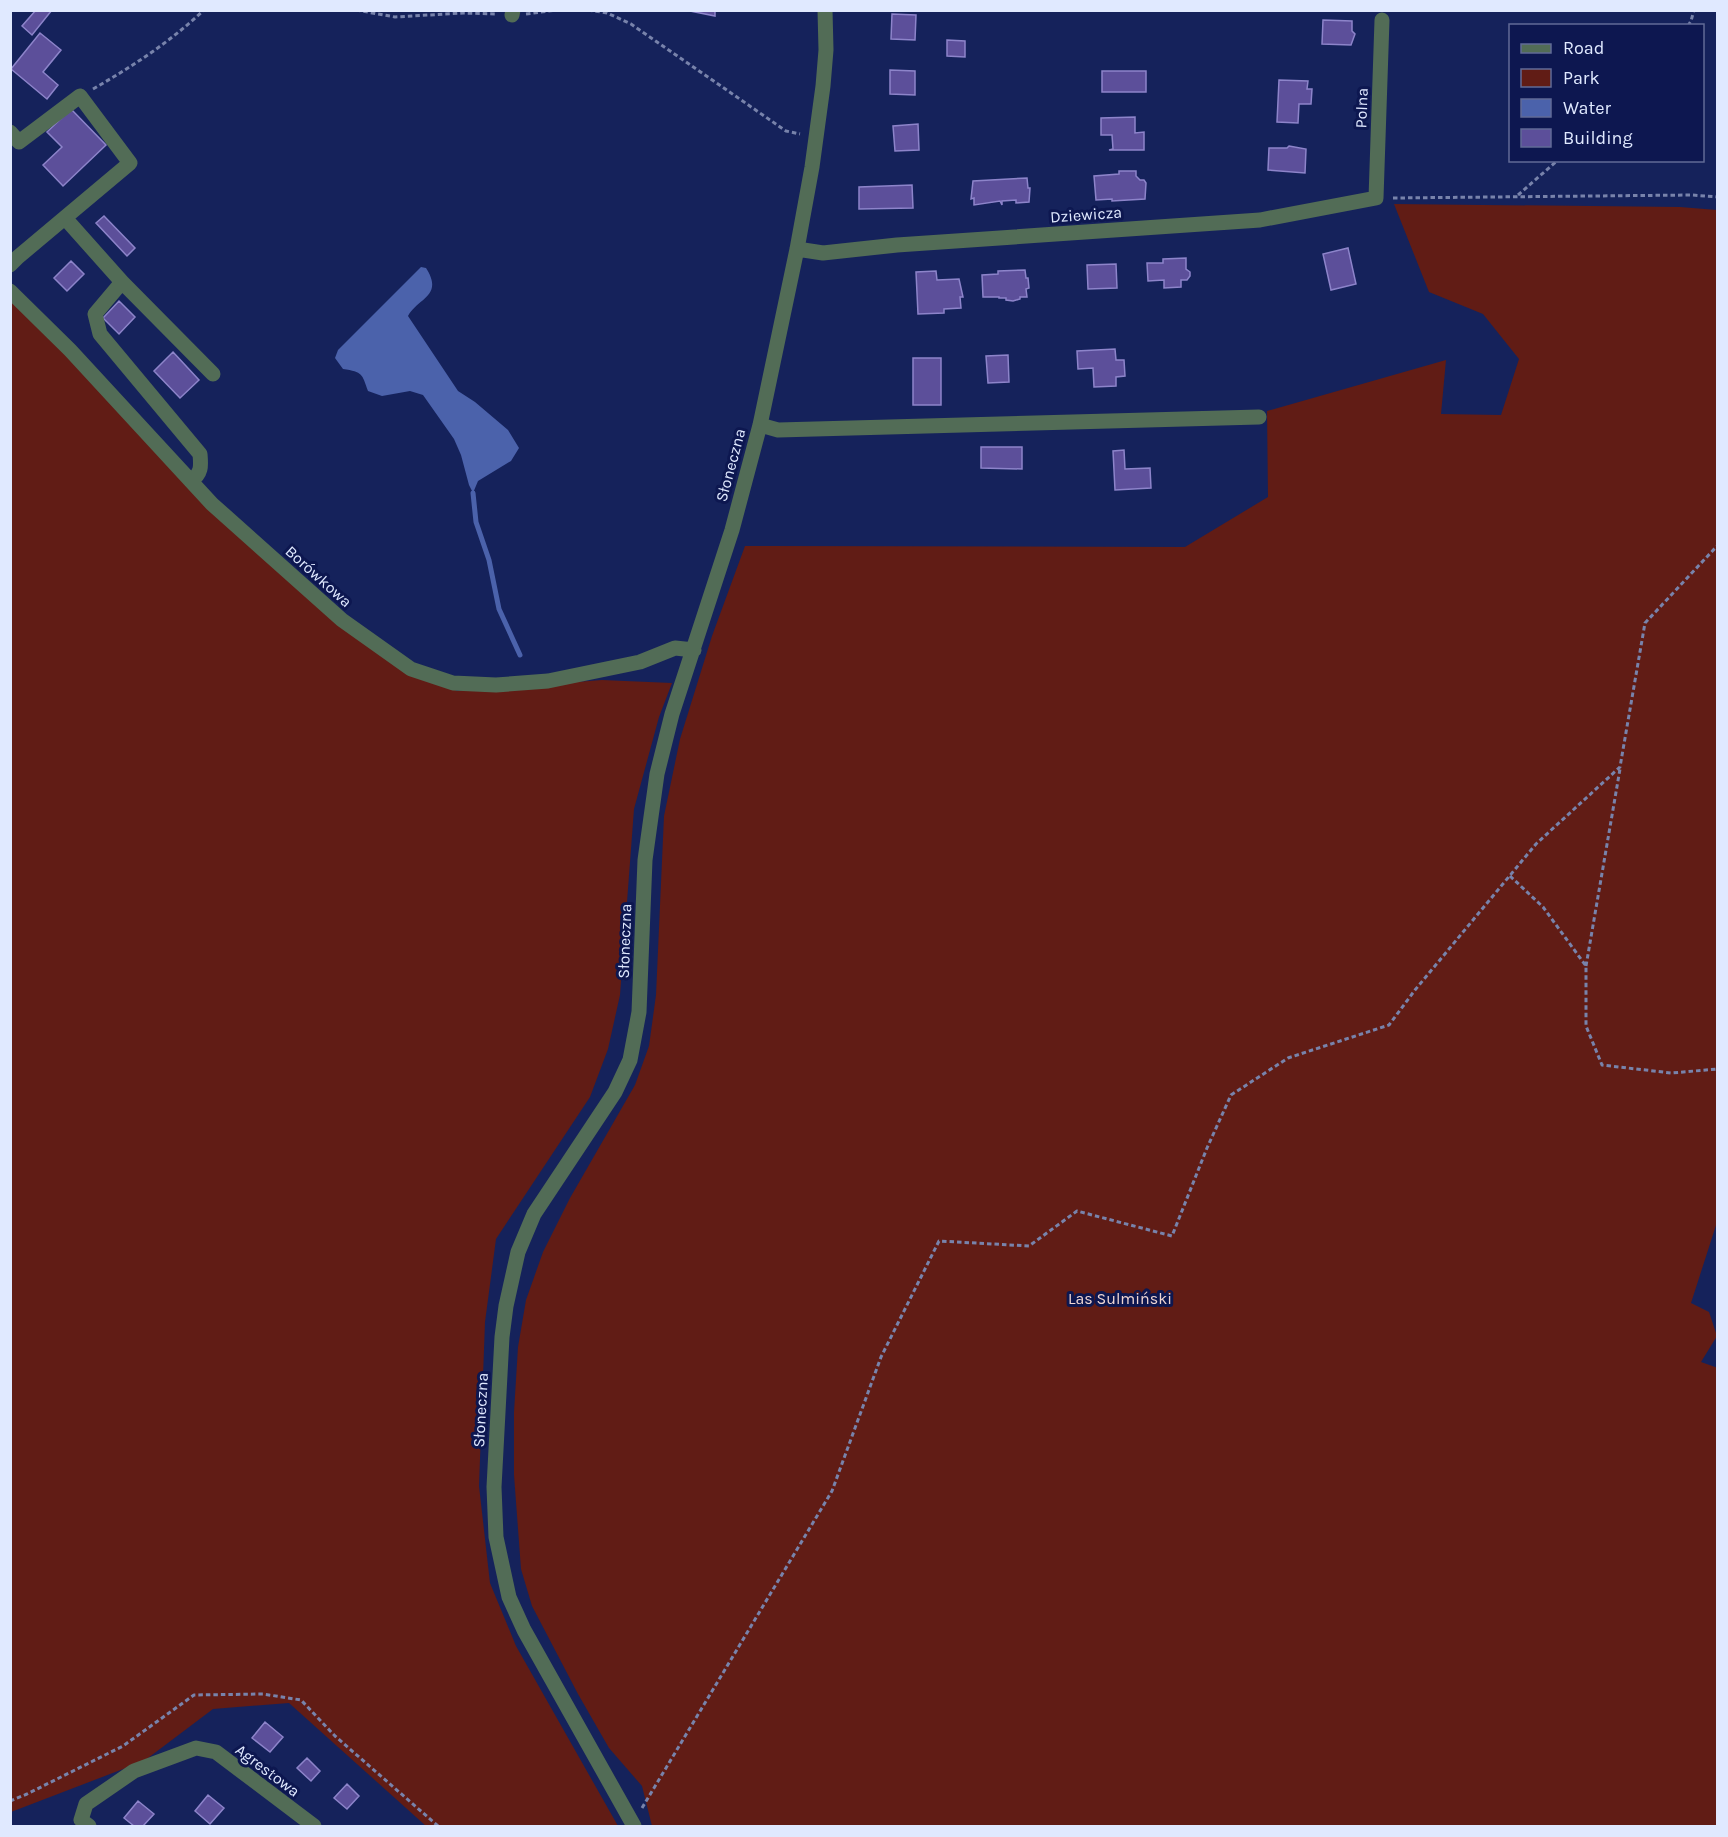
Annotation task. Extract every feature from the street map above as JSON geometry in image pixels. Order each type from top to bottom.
[{"type":"street","name":"Słoneczna","points":[[634,1825],[524,1630],[509,1597],[496,1537],[494,1487],[506,1306],[518,1252],[534,1214],[615,1092],[624,1075],[634,1046],[639,1012],[645,860],[657,774],[672,714],[732,530],[760,425],[797,249],[817,138],[826,50],[825,10]]},
{"type":"street","name":"Polna","points":[[1376,198],[1383,20]]},
{"type":"street","points":[[10,132],[19,142],[80,96],[130,163],[10,265]]},
{"type":"street","name":"Dziewicza","points":[[797,249],[823,253],[897,245],[1260,220],[1376,198]]},
{"type":"street","points":[[64,218],[122,282],[213,374]]},
{"type":"street","points":[[122,282],[95,314],[100,334],[200,454],[201,467],[198,476],[191,481]]},
{"type":"street","name":"Borówkowa","points":[[10,291],[70,350],[212,504],[342,620],[411,669],[453,683],[496,685],[548,681],[640,662],[675,648],[694,650]]},
{"type":"street","points":[[760,425],[778,430],[1259,417]]},
{"type":"street","name":"Agrestowa","points":[[85,1823],[86,1804],[134,1771],[196,1748],[216,1752],[314,1827]]},
{"type":"path","points":[[80,96],[137,63],[180,32],[204,10]]},
{"type":"path","points":[[356,10],[395,17],[557,10]]},
{"type":"path","points":[[588,10],[607,12],[631,24],[786,131],[817,138]]},
{"type":"path","points":[[1689,24],[1695,10]]},
{"type":"path","points":[[1517,197],[1556,162]]},
{"type":"path","points":[[1376,198],[1692,195],[1718,197]]},
{"type":"path","points":[[1718,545],[1645,622],[1586,966],[1586,1026],[1602,1065],[1671,1073],[1718,1069]]},
{"type":"path","points":[[634,1825],[832,1491],[881,1357],[939,1242],[1029,1246],[1077,1211],[1173,1236],[1207,1148],[1231,1095],[1288,1058],[1389,1024],[1536,844],[1620,767]]},
{"type":"path","points":[[1510,876],[1543,907],[1586,966]]},
{"type":"green space","name":"Las Sulmiński","points":[[1394,204],[1680,207],[1717,210],[1718,1219],[1691,1303],[1709,1312],[1717,1336],[1701,1362],[1718,1368],[1717,1826],[652,1826],[642,1786],[609,1748],[578,1694],[532,1606],[521,1569],[514,1475],[514,1412],[518,1347],[526,1300],[543,1252],[570,1198],[635,1085],[649,1046],[656,995],[664,816],[680,739],[712,636],[745,546],[1185,547],[1268,497],[1267,411],[1446,360],[1441,414],[1501,415],[1519,359],[1483,314],[1429,292]]},
{"type":"green space","points":[[10,297],[328,616],[457,691],[602,680],[672,683],[659,717],[634,809],[620,995],[608,1049],[590,1097],[496,1239],[485,1322],[479,1486],[490,1583],[516,1646],[618,1826],[426,1826],[289,1703],[213,1709],[144,1761],[11,1812]]},
{"type":"water","points":[[421,267],[426,268],[431,277],[431,291],[408,316],[458,391],[508,430],[519,448],[511,461],[478,481],[473,493],[454,439],[423,395],[410,391],[382,396],[368,391],[361,375],[343,369],[335,358],[338,350]]},
{"type":"building","points":[[36,10],[52,10],[32,35],[22,26]]},
{"type":"building","points":[[685,10],[715,10],[715,16]]},
{"type":"building","points":[[892,14],[916,15],[915,40],[891,39]]},
{"type":"building","points":[[1323,20],[1352,21],[1352,31],[1355,34],[1351,45],[1322,44]]},
{"type":"building","points":[[40,33],[61,50],[43,72],[58,85],[47,99],[11,69]]},
{"type":"building","points":[[947,40],[965,41],[965,57],[947,56]]},
{"type":"building","points":[[890,70],[915,71],[915,95],[890,94]]},
{"type":"building","points":[[1102,71],[1146,71],[1146,92],[1102,92]]},
{"type":"building","points":[[1279,80],[1308,81],[1307,89],[1312,89],[1311,104],[1299,104],[1298,123],[1277,122]]},
{"type":"building","points":[[71,109],[106,145],[63,186],[43,165],[62,147],[47,132]]},
{"type":"building","points":[[1135,117],[1135,133],[1144,132],[1144,150],[1109,150],[1113,149],[1112,135],[1101,135],[1101,118]]},
{"type":"building","points":[[918,124],[919,150],[895,151],[893,126]]},
{"type":"building","points":[[1289,146],[1306,149],[1305,173],[1268,170],[1269,148]]},
{"type":"building","points":[[1119,171],[1136,171],[1136,176],[1146,183],[1145,199],[1096,200],[1094,176],[1119,174]]},
{"type":"building","points":[[1027,178],[1028,188],[1030,188],[1029,202],[1016,203],[1016,200],[1002,201],[1002,205],[1000,201],[974,205],[974,198],[971,199],[973,181]]},
{"type":"building","points":[[912,185],[913,208],[859,209],[859,187]]},
{"type":"building","points":[[104,216],[135,248],[127,256],[96,223]]},
{"type":"building","points":[[1348,248],[1356,284],[1331,290],[1323,254]]},
{"type":"building","points":[[1186,258],[1186,269],[1190,272],[1190,276],[1187,280],[1181,280],[1181,287],[1164,288],[1164,280],[1148,281],[1147,263],[1163,263],[1163,259]]},
{"type":"building","points":[[71,261],[84,274],[67,291],[54,278]]},
{"type":"building","points":[[1116,264],[1117,288],[1088,289],[1087,265]]},
{"type":"building","points":[[1025,270],[1029,288],[1026,289],[1027,297],[1020,297],[1013,301],[999,297],[983,297],[982,275],[998,274],[998,271]]},
{"type":"building","points":[[936,271],[937,280],[959,279],[963,297],[960,297],[961,308],[944,309],[944,313],[918,314],[916,272]]},
{"type":"building","points":[[119,301],[135,317],[119,334],[103,318]]},
{"type":"building","points":[[1115,349],[1116,360],[1124,360],[1125,376],[1116,377],[1116,386],[1094,387],[1093,368],[1078,369],[1077,351]]},
{"type":"building","points":[[173,352],[199,380],[180,398],[154,371]]},
{"type":"building","points":[[1008,355],[1009,382],[988,383],[986,356]]},
{"type":"building","points":[[913,358],[941,358],[941,405],[913,405]]},
{"type":"building","points":[[981,447],[1022,447],[1022,469],[981,468]]},
{"type":"building","points":[[1124,450],[1125,469],[1150,468],[1151,488],[1115,490],[1113,451]]},
{"type":"building","points":[[265,1722],[283,1737],[270,1752],[252,1738]]},
{"type":"building","points":[[307,1758],[320,1771],[311,1781],[297,1768]]},
{"type":"building","points":[[347,1784],[359,1796],[347,1809],[334,1798]]},
{"type":"building","points":[[208,1795],[224,1808],[210,1824],[195,1811]]},
{"type":"building","points":[[138,1801],[154,1814],[143,1826],[134,1826],[124,1818]]},
{"type":"waterway","points":[[473,493],[476,522],[489,560],[499,609],[520,655]]}]
